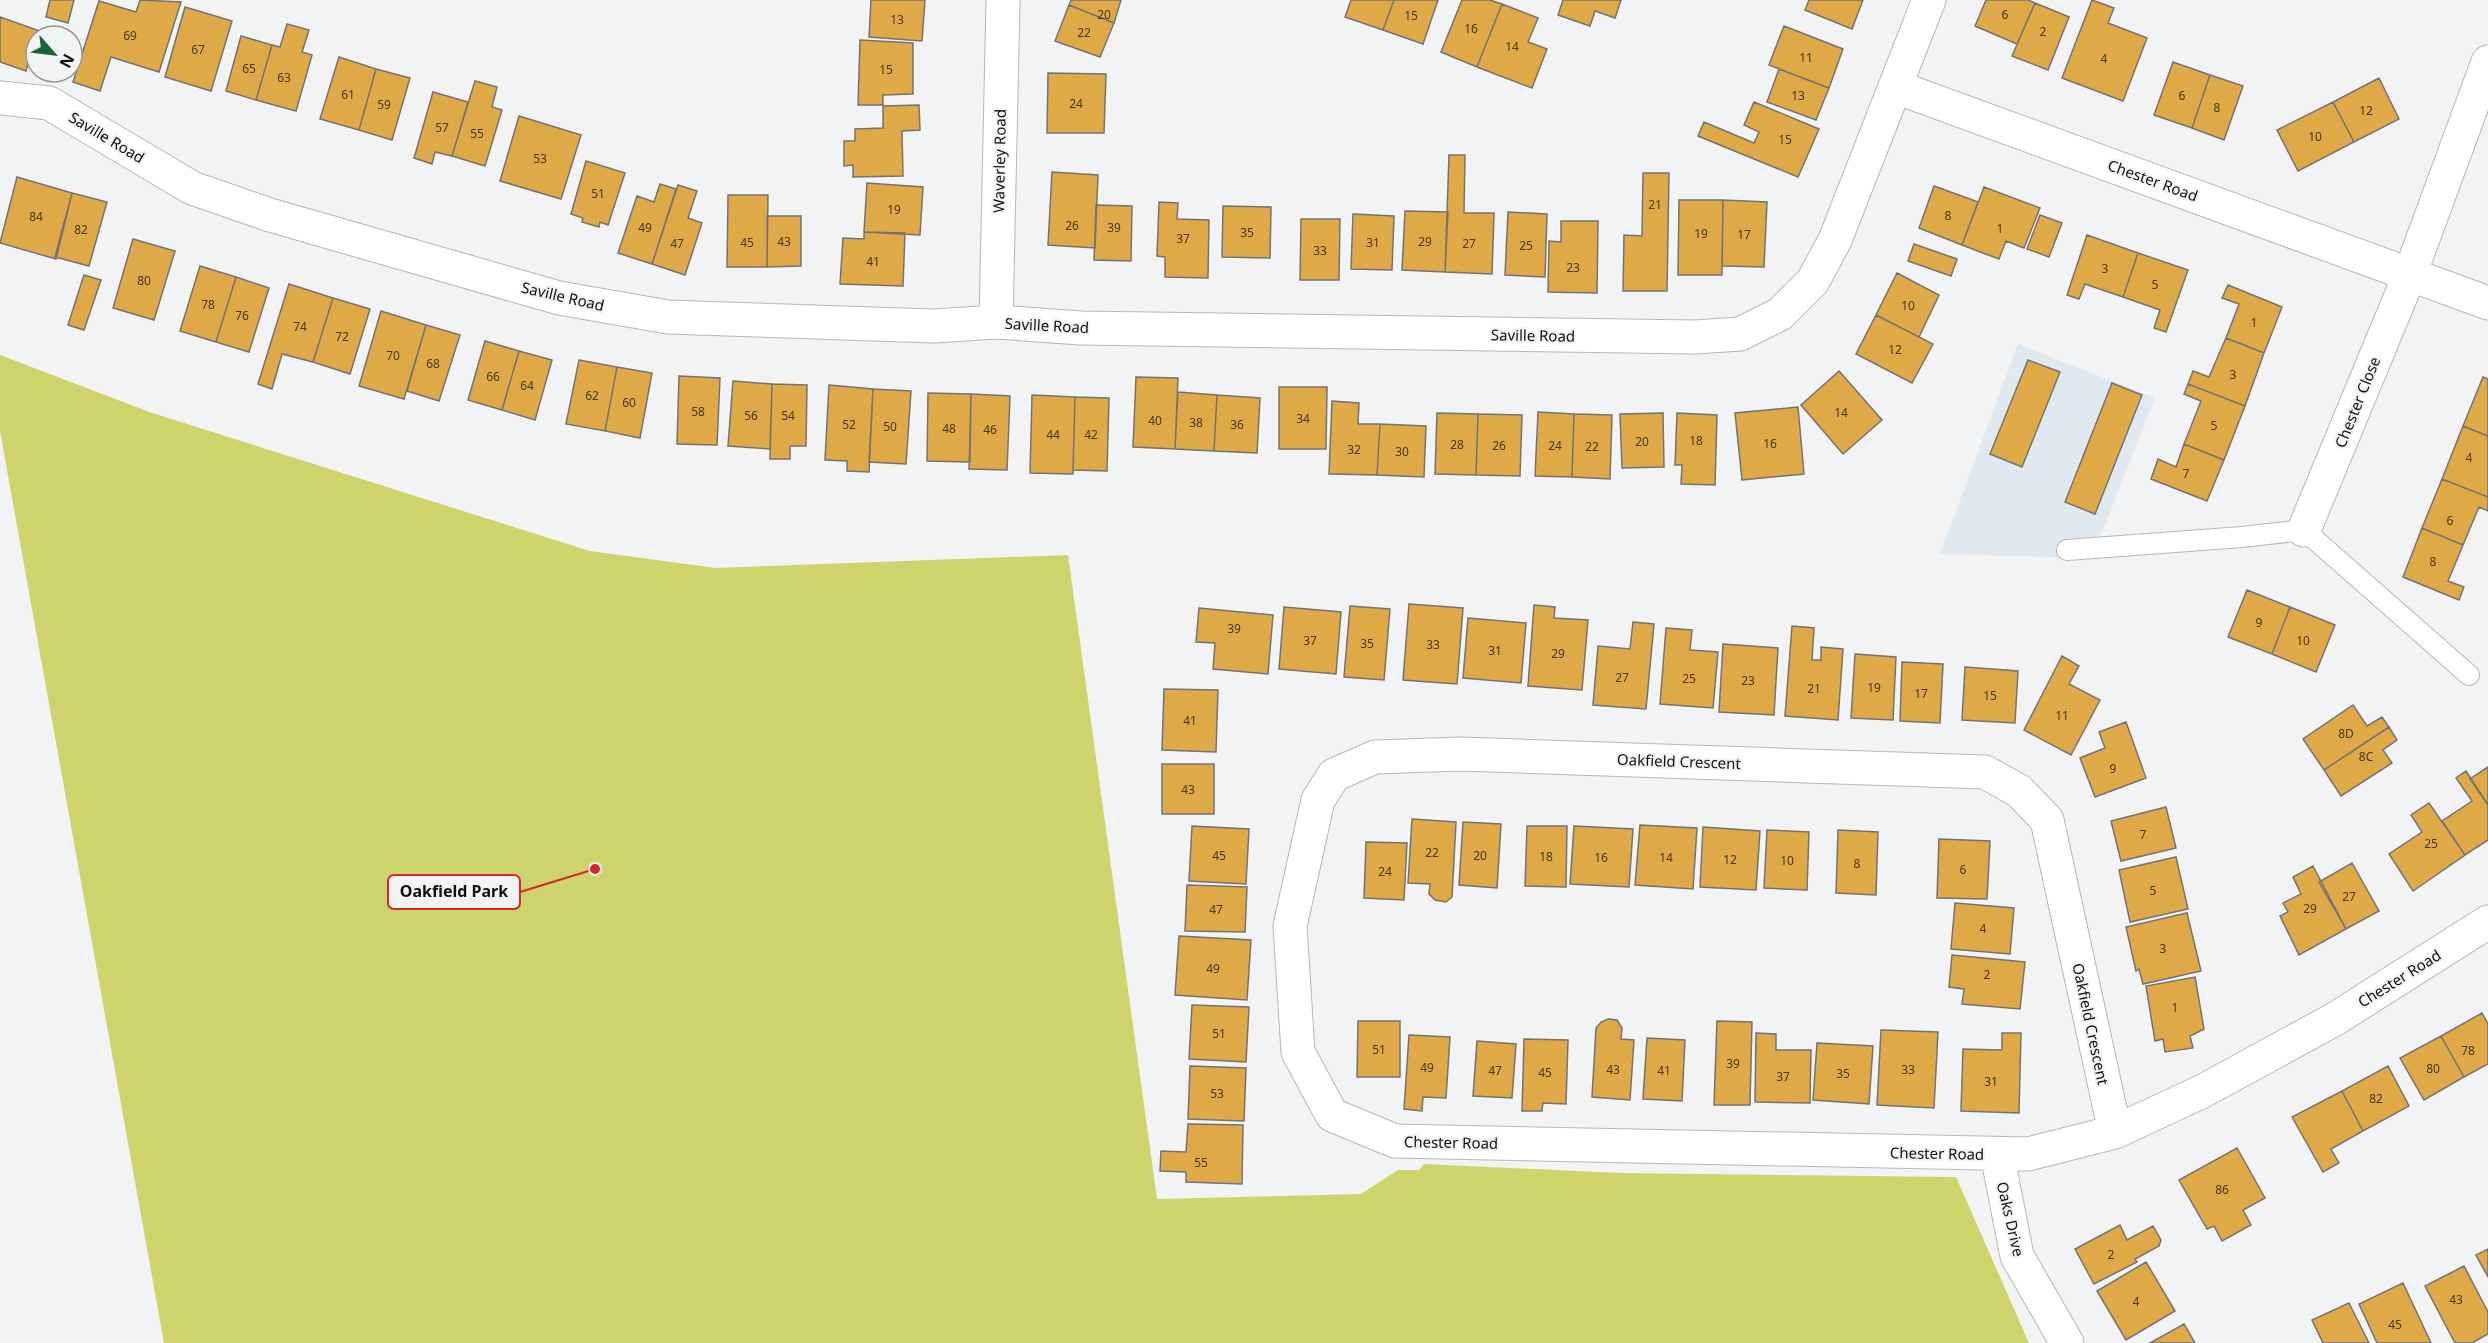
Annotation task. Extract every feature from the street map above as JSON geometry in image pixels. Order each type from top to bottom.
[{"type":"street","name":"Waverley Road","points":[[996,322],[1003,0]]},
{"type":"street","name":"Saville Road","points":[[0,98],[49,103],[192,188],[270,215],[559,298],[668,317],[934,326],[996,322],[1081,328],[1695,337],[1740,334],[1780,314],[1813,280],[1835,240],[1929,0]]},
{"type":"street","points":[[2410,274],[2488,63]]},
{"type":"street","name":"Chester Road","points":[[1896,87],[2488,303]]},
{"type":"street","name":"Chester Close","points":[[2304,530],[2410,274]]},
{"type":"street","name":"Oakfield Crescent","points":[[1332,1115],[1298,1052],[1290,926],[1318,800],[1334,776],[1375,757],[1461,754],[1985,772],[2019,791],[2047,820],[2115,1132]]},
{"type":"street","name":"Chester Road","points":[[1332,1115],[1395,1140],[2028,1155],[2115,1132],[2203,1091],[2335,1019],[2488,922]]},
{"type":"street","name":"Oaks Drive","points":[[1997,1154],[2017,1256],[2067,1343]]},
{"type":"lane","points":[[2067,550],[2304,530],[2469,675]]},
{"type":"shaded area","points":[[2018,344],[2155,398],[2092,558],[1940,554]]},
{"type":"green space","points":[[0,355],[152,413],[590,551],[716,568],[1068,555],[1157,1199],[1361,1194],[1398,1170],[1419,1170],[1424,1164],[1619,1173],[1956,1177],[2029,1343],[164,1343],[0,431]]},
{"type":"building","points":[[50,0],[74,0],[68,23],[46,17]]},
{"type":"building","points":[[140,0],[181,2],[159,72],[111,57],[100,91],[79,84],[84,84],[84,48],[99,1],[136,12]]},
{"type":"building","points":[[871,0],[925,0],[922,41],[869,37]]},
{"type":"building","points":[[1071,0],[1121,0],[1114,23],[1069,5]]},
{"type":"building","points":[[1351,0],[1394,0],[1383,30],[1345,17]]},
{"type":"building","points":[[1394,0],[1438,0],[1423,44],[1383,30]]},
{"type":"building","points":[[1462,0],[1490,0],[1502,4],[1477,67],[1441,52]]},
{"type":"building","points":[[1563,0],[1621,0],[1615,18],[1595,11],[1590,26],[1558,15]]},
{"type":"building","points":[[1809,0],[1863,0],[1852,29],[1805,10]]},
{"type":"building","points":[[1986,0],[2028,0],[2035,3],[2017,44],[1975,26]]},
{"type":"building","points":[[2092,0],[2114,8],[2108,23],[2147,38],[2123,101],[2062,78]]},
{"type":"building","points":[[2035,3],[2069,17],[2048,70],[2012,56]]},
{"type":"building","points":[[1502,4],[1538,18],[1528,42],[1547,49],[1532,88],[1477,67]]},
{"type":"building","points":[[1069,5],[1114,23],[1100,57],[1055,41]]},
{"type":"building","points":[[185,7],[232,21],[211,91],[165,77]]},
{"type":"building","points":[[0,17],[24,25],[24,70],[0,62]]},
{"type":"building","points":[[287,24],[309,30],[302,52],[312,55],[296,111],[256,100],[272,45],[280,47]]},
{"type":"building","points":[[1784,26],[1843,49],[1829,88],[1769,65]]},
{"type":"building","points":[[241,36],[272,45],[256,100],[226,91]]},
{"type":"building","points":[[860,40],[913,43],[913,94],[883,95],[883,105],[858,105]]},
{"type":"building","points":[[339,57],[376,69],[359,130],[320,119]]},
{"type":"building","points":[[2173,62],[2210,75],[2192,128],[2154,115]]},
{"type":"building","points":[[376,69],[410,78],[392,140],[359,130]]},
{"type":"building","points":[[1779,69],[1829,88],[1816,120],[1767,102]]},
{"type":"building","points":[[1048,73],[1106,74],[1104,133],[1047,133]]},
{"type":"building","points":[[2210,75],[2243,86],[2224,140],[2192,128]]},
{"type":"building","points":[[2379,78],[2399,119],[2354,142],[2333,102]]},
{"type":"building","points":[[475,81],[497,87],[492,107],[502,110],[485,166],[452,156]]},
{"type":"building","points":[[433,92],[468,102],[452,156],[435,152],[432,164],[414,158]]},
{"type":"building","points":[[1754,102],[1819,129],[1798,177],[1698,136],[1704,122],[1754,143],[1759,132],[1744,125]]},
{"type":"building","points":[[2333,102],[2354,142],[2298,171],[2277,130]]},
{"type":"building","points":[[919,105],[920,130],[902,131],[903,176],[853,177],[853,165],[844,166],[844,141],[855,141],[855,129],[883,128],[883,106]]},
{"type":"building","points":[[519,116],[581,135],[561,199],[500,181]]},
{"type":"building","points":[[1449,155],[1465,155],[1464,213],[1494,213],[1492,274],[1445,272]]},
{"type":"building","points":[[586,161],[625,173],[608,225],[600,222],[599,227],[582,222],[583,218],[571,214]]},
{"type":"building","points":[[1052,172],[1098,175],[1095,248],[1048,245]]},
{"type":"building","points":[[1643,173],[1669,173],[1667,291],[1623,291],[1624,235],[1642,236]]},
{"type":"building","points":[[17,177],[72,193],[56,259],[0,243]]},
{"type":"building","points":[[867,183],[923,187],[920,235],[864,232]]},
{"type":"building","points":[[660,184],[676,189],[652,264],[618,253],[637,196],[654,202]]},
{"type":"building","points":[[678,185],[697,191],[688,218],[702,223],[685,275],[652,264]]},
{"type":"building","points":[[1934,186],[1978,202],[1962,245],[1919,228]]},
{"type":"building","points":[[1984,187],[2040,208],[2024,248],[2006,241],[1999,259],[1962,245]]},
{"type":"building","points":[[72,193],[107,202],[89,266],[55,257]]},
{"type":"building","points":[[728,195],[768,195],[767,267],[727,267]]},
{"type":"building","points":[[1679,200],[1723,200],[1722,275],[1678,275]]},
{"type":"building","points":[[1723,200],[1767,202],[1764,267],[1722,266]]},
{"type":"building","points":[[1159,202],[1178,203],[1177,219],[1209,220],[1208,278],[1165,277],[1165,257],[1157,256]]},
{"type":"building","points":[[1096,205],[1132,206],[1131,261],[1094,260]]},
{"type":"building","points":[[1223,206],[1271,207],[1270,258],[1222,257]]},
{"type":"building","points":[[1405,211],[1448,212],[1445,272],[1402,270]]},
{"type":"building","points":[[1508,212],[1547,214],[1545,277],[1505,275]]},
{"type":"building","points":[[1353,214],[1394,216],[1392,270],[1351,269]]},
{"type":"building","points":[[2040,215],[2062,223],[2049,257],[2027,249]]},
{"type":"building","points":[[767,216],[801,216],[801,266],[767,267]]},
{"type":"building","points":[[1301,219],[1340,219],[1339,280],[1300,280]]},
{"type":"building","points":[[1561,221],[1598,221],[1597,293],[1548,292],[1549,241],[1561,242]]},
{"type":"building","points":[[864,232],[905,233],[903,286],[840,284],[843,238],[864,239]]},
{"type":"building","points":[[2087,235],[2138,253],[2123,297],[2085,284],[2079,299],[2067,295]]},
{"type":"building","points":[[133,239],[175,251],[154,320],[113,308]]},
{"type":"building","points":[[1914,244],[1957,259],[1951,276],[1908,261]]},
{"type":"building","points":[[2138,253],[2188,270],[2166,332],[2154,328],[2160,310],[2123,297]]},
{"type":"building","points":[[200,266],[236,277],[216,342],[180,331]]},
{"type":"building","points":[[1897,273],[1939,295],[1919,337],[1876,315]]},
{"type":"building","points":[[84,275],[101,280],[84,330],[68,325]]},
{"type":"building","points":[[236,277],[269,288],[249,352],[216,342]]},
{"type":"building","points":[[289,284],[333,298],[313,362],[282,354],[272,389],[258,384]]},
{"type":"building","points":[[2228,285],[2282,307],[2264,353],[2226,338],[2239,304],[2222,298]]},
{"type":"building","points":[[333,298],[370,309],[350,374],[313,362]]},
{"type":"building","points":[[381,311],[426,325],[404,399],[359,386]]},
{"type":"building","points":[[1876,315],[1933,344],[1912,383],[1856,354]]},
{"type":"building","points":[[426,325],[460,335],[439,401],[407,391]]},
{"type":"building","points":[[2226,338],[2264,353],[2245,406],[2188,384],[2193,371],[2209,377]]},
{"type":"building","points":[[485,341],[519,351],[502,410],[468,400]]},
{"type":"building","points":[[519,351],[552,360],[535,420],[502,410]]},
{"type":"building","points":[[579,360],[617,367],[605,431],[566,424]]},
{"type":"building","points":[[2028,360],[2060,372],[2022,467],[1990,454]]},
{"type":"building","points":[[617,367],[652,373],[640,438],[605,431]]},
{"type":"building","points":[[1839,371],[1882,420],[1843,454],[1801,405]]},
{"type":"building","points":[[679,376],[720,378],[717,445],[677,444]]},
{"type":"building","points":[[1136,377],[1178,378],[1175,449],[1133,447]]},
{"type":"building","points":[[2483,377],[2488,379],[2488,436],[2463,426]]},
{"type":"building","points":[[733,381],[772,384],[770,449],[728,446]]},
{"type":"building","points":[[2112,383],[2142,395],[2095,514],[2065,502]]},
{"type":"building","points":[[772,384],[807,385],[806,446],[790,446],[790,459],[770,459]]},
{"type":"building","points":[[2188,384],[2245,406],[2224,460],[2184,444],[2201,401],[2184,394]]},
{"type":"building","points":[[829,385],[873,389],[869,472],[847,471],[847,461],[825,460]]},
{"type":"building","points":[[1279,387],[1327,387],[1326,449],[1279,449]]},
{"type":"building","points":[[873,389],[911,391],[906,464],[869,462]]},
{"type":"building","points":[[1178,392],[1217,395],[1214,451],[1175,449]]},
{"type":"building","points":[[928,393],[971,394],[970,462],[927,461]]},
{"type":"building","points":[[971,394],[1010,396],[1007,470],[969,469]]},
{"type":"building","points":[[1032,395],[1075,397],[1073,474],[1030,473]]},
{"type":"building","points":[[1217,395],[1260,398],[1257,453],[1214,451]]},
{"type":"building","points":[[1075,397],[1109,398],[1107,471],[1073,470]]},
{"type":"building","points":[[1332,401],[1359,403],[1358,424],[1380,424],[1377,475],[1329,474]]},
{"type":"building","points":[[1798,407],[1804,474],[1742,480],[1735,413]]},
{"type":"building","points":[[1538,412],[1574,414],[1572,477],[1535,476]]},
{"type":"building","points":[[1437,413],[1478,414],[1476,475],[1435,474]]},
{"type":"building","points":[[1663,413],[1664,467],[1622,468],[1620,414]]},
{"type":"building","points":[[1677,413],[1717,415],[1715,485],[1681,484],[1682,465],[1675,465]]},
{"type":"building","points":[[1478,414],[1522,415],[1520,476],[1476,475]]},
{"type":"building","points":[[1574,414],[1612,415],[1610,479],[1572,477]]},
{"type":"building","points":[[1380,424],[1426,426],[1424,477],[1377,475]]},
{"type":"building","points":[[2463,426],[2488,436],[2488,497],[2442,479]]},
{"type":"building","points":[[2184,444],[2224,460],[2207,501],[2151,479],[2158,459],[2176,467]]},
{"type":"building","points":[[2442,479],[2488,497],[2488,511],[2479,507],[2463,545],[2422,528]]},
{"type":"building","points":[[2422,528],[2463,545],[2448,581],[2464,587],[2459,600],[2403,577]]},
{"type":"building","points":[[2247,590],[2290,607],[2272,654],[2228,637]]},
{"type":"building","points":[[1409,604],[1463,608],[1457,684],[1403,680]]},
{"type":"building","points":[[1534,605],[1555,607],[1554,618],[1588,620],[1582,690],[1528,686]]},
{"type":"building","points":[[1350,606],[1390,609],[1384,680],[1344,677]]},
{"type":"building","points":[[1284,607],[1341,612],[1336,674],[1279,669]]},
{"type":"building","points":[[2290,607],[2335,625],[2316,672],[2272,654]]},
{"type":"building","points":[[1199,608],[1273,615],[1268,674],[1213,669],[1215,643],[1196,642]]},
{"type":"building","points":[[1468,618],[1526,623],[1521,683],[1463,678]]},
{"type":"building","points":[[1633,622],[1654,624],[1646,709],[1593,705],[1598,646],[1630,649]]},
{"type":"building","points":[[1792,626],[1814,628],[1812,660],[1821,660],[1821,647],[1843,649],[1838,720],[1785,716]]},
{"type":"building","points":[[1666,628],[1692,630],[1690,650],[1718,652],[1713,708],[1660,704]]},
{"type":"building","points":[[1723,644],[1778,648],[1774,715],[1719,712]]},
{"type":"building","points":[[1855,654],[1896,657],[1893,720],[1851,718]]},
{"type":"building","points":[[2062,656],[2079,666],[2069,684],[2100,700],[2071,755],[2024,730]]},
{"type":"building","points":[[1902,662],[1943,664],[1940,723],[1900,721]]},
{"type":"building","points":[[1965,667],[2018,671],[2015,723],[1962,720]]},
{"type":"building","points":[[1164,689],[1218,690],[1216,752],[1162,750]]},
{"type":"building","points":[[2353,705],[2367,726],[2382,717],[2389,727],[2324,770],[2303,739]]},
{"type":"building","points":[[2126,722],[2146,778],[2095,797],[2080,758],[2105,748],[2099,732]]},
{"type":"building","points":[[2389,727],[2397,740],[2383,750],[2392,763],[2341,796],[2324,770]]},
{"type":"building","points":[[1162,764],[1214,764],[1214,814],[1162,814]]},
{"type":"building","points":[[2488,767],[2488,805],[2470,779]]},
{"type":"building","points":[[2466,771],[2488,805],[2488,840],[2465,855],[2442,821],[2472,801],[2456,778]]},
{"type":"building","points":[[2429,803],[2465,855],[2413,891],[2389,854],[2422,832],[2411,815]]},
{"type":"building","points":[[2166,807],[2176,848],[2121,861],[2111,821]]},
{"type":"building","points":[[1412,819],[1456,822],[1452,897],[1446,902],[1435,900],[1429,894],[1430,884],[1408,883]]},
{"type":"building","points":[[1463,822],[1501,824],[1497,888],[1459,885]]},
{"type":"building","points":[[1640,825],[1697,828],[1693,889],[1635,885]]},
{"type":"building","points":[[1192,826],[1249,829],[1246,884],[1189,881]]},
{"type":"building","points":[[1527,826],[1567,826],[1566,887],[1525,886]]},
{"type":"building","points":[[1574,826],[1633,829],[1629,887],[1570,884]]},
{"type":"building","points":[[1703,827],[1760,831],[1756,890],[1700,887]]},
{"type":"building","points":[[1767,830],[1809,832],[1807,890],[1764,888]]},
{"type":"building","points":[[1838,830],[1878,832],[1876,895],[1836,893]]},
{"type":"building","points":[[1939,839],[1990,841],[1987,899],[1937,898]]},
{"type":"building","points":[[1366,842],[1407,843],[1404,900],[1364,898]]},
{"type":"building","points":[[2176,857],[2188,909],[2130,922],[2119,870]]},
{"type":"building","points":[[2352,863],[2379,911],[2346,929],[2319,882]]},
{"type":"building","points":[[2313,866],[2346,929],[2299,955],[2280,916],[2288,912],[2283,903],[2301,894],[2293,877]]},
{"type":"building","points":[[1187,885],[1247,887],[1245,932],[1185,931]]},
{"type":"building","points":[[1955,903],[2014,908],[2010,954],[1951,949]]},
{"type":"building","points":[[2187,913],[2201,971],[2143,984],[2139,969],[2136,971],[2126,927]]},
{"type":"building","points":[[1179,936],[1251,940],[1247,1000],[1175,995]]},
{"type":"building","points":[[1952,955],[2025,962],[2020,1009],[1962,1004],[1964,989],[1949,987]]},
{"type":"building","points":[[2195,977],[2204,1029],[2190,1036],[2193,1048],[2165,1052],[2163,1039],[2155,1041],[2146,986]]},
{"type":"building","points":[[1192,1005],[1249,1007],[1246,1062],[1189,1059]]},
{"type":"building","points":[[2482,1013],[2488,1024],[2488,1064],[2464,1077],[2441,1036]]},
{"type":"building","points":[[1608,1019],[1617,1020],[1622,1028],[1621,1039],[1634,1040],[1630,1100],[1592,1097],[1596,1028]]},
{"type":"building","points":[[1358,1021],[1400,1021],[1400,1077],[1357,1077]]},
{"type":"building","points":[[1717,1021],[1752,1022],[1750,1105],[1714,1105]]},
{"type":"building","points":[[1881,1030],[1938,1032],[1934,1108],[1877,1105]]},
{"type":"building","points":[[1756,1033],[1776,1034],[1776,1050],[1811,1050],[1810,1103],[1755,1102]]},
{"type":"building","points":[[2002,1033],[2021,1033],[2019,1113],[1961,1111],[1963,1049],[2002,1050]]},
{"type":"building","points":[[1409,1035],[1450,1037],[1446,1098],[1423,1097],[1422,1111],[1404,1109]]},
{"type":"building","points":[[2441,1036],[2464,1077],[2424,1100],[2400,1058]]},
{"type":"building","points":[[1647,1038],[1685,1040],[1682,1101],[1643,1099]]},
{"type":"building","points":[[1524,1039],[1568,1040],[1566,1104],[1543,1103],[1542,1111],[1522,1111]]},
{"type":"building","points":[[1477,1041],[1516,1044],[1512,1098],[1473,1096]]},
{"type":"building","points":[[1817,1043],[1873,1046],[1869,1104],[1813,1100]]},
{"type":"building","points":[[1190,1066],[1246,1068],[1244,1121],[1188,1119]]},
{"type":"building","points":[[2388,1066],[2409,1106],[2363,1131],[2342,1091]]},
{"type":"building","points":[[2342,1091],[2363,1131],[2331,1149],[2339,1163],[2323,1172],[2292,1117]]},
{"type":"building","points":[[1188,1124],[1243,1125],[1242,1184],[1186,1182],[1186,1172],[1160,1171],[1161,1151],[1186,1152]]},
{"type":"building","points":[[2237,1148],[2265,1198],[2243,1210],[2251,1225],[2222,1241],[2214,1226],[2207,1229],[2179,1180]]},
{"type":"building","points":[[2120,1225],[2127,1240],[2153,1226],[2161,1240],[2159,1246],[2135,1259],[2137,1262],[2094,1284],[2075,1249]]},
{"type":"building","points":[[2488,1249],[2488,1277],[2476,1255]]},
{"type":"building","points":[[2146,1262],[2175,1311],[2126,1340],[2097,1291]]},
{"type":"building","points":[[2464,1266],[2488,1312],[2488,1334],[2472,1343],[2455,1343],[2425,1286]]},
{"type":"building","points":[[2403,1283],[2431,1343],[2377,1343],[2359,1304]]},
{"type":"building","points":[[2349,1303],[2369,1343],[2323,1343],[2312,1320]]},
{"type":"building","points":[[2184,1324],[2195,1343],[2150,1343]]},
{"type":"place","name":"Oakfield Park","points":[[595,869]]}]
